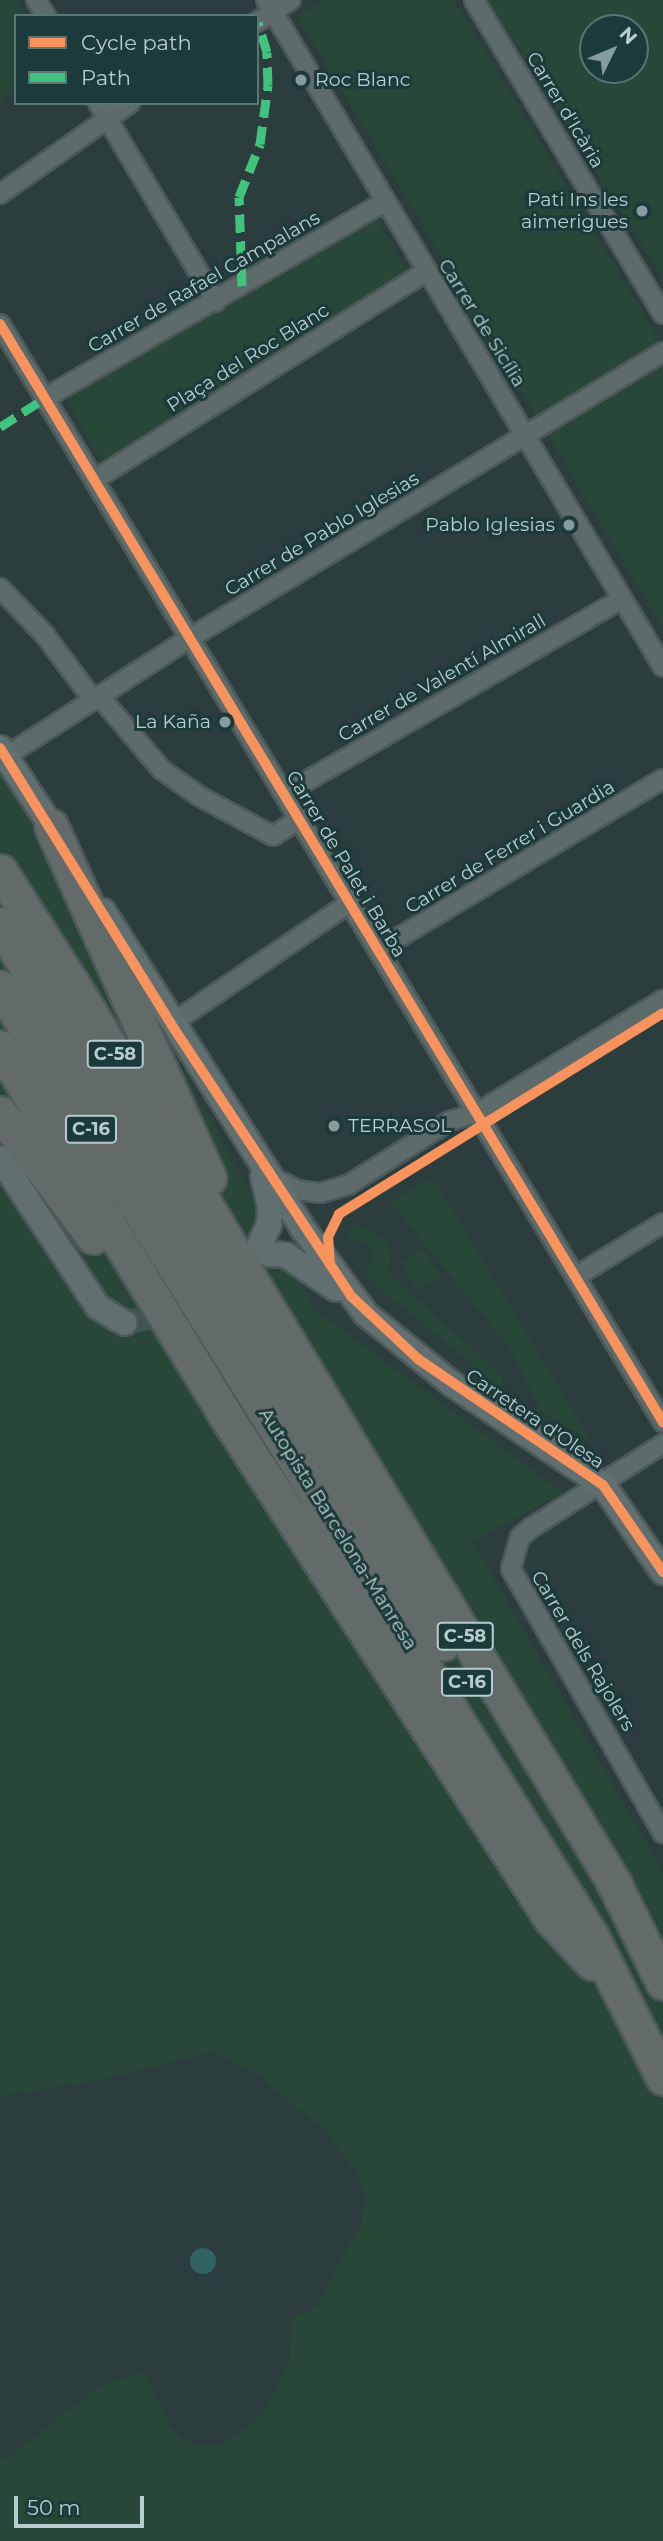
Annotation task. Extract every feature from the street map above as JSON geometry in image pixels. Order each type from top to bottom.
[{"type":"highway","points":[[51,826],[235,1234],[255,1253]]},
{"type":"highway","name":"C-58","points":[[0,871],[255,1253],[614,1883],[663,1984]]},
{"type":"highway","name":"Autopista Barcelona-Manresa","points":[[0,924],[603,1901],[663,1984]]},
{"type":"highway","name":"Autopista Barcelona-Manresa","points":[[0,987],[503,1791],[625,1998],[663,2078]]},
{"type":"highway","points":[[0,1047],[224,1413],[551,1919],[625,1998]]},
{"type":"highway","points":[[0,1113],[121,1275],[202,1393],[224,1413]]},
{"type":"street","points":[[269,6],[291,0]]},
{"type":"street","name":"Carrer d'Icària","points":[[474,0],[663,314]]},
{"type":"street","name":"Carrer de Sicília","points":[[269,6],[425,272],[527,435],[663,667]]},
{"type":"street","points":[[99,105],[216,302]]},
{"type":"street","points":[[0,194],[127,105]]},
{"type":"street","name":"Carrer de Rafael Campalans","points":[[45,398],[216,302],[384,202]]},
{"type":"street","name":"Plaça del Roc Blanc","points":[[94,480],[425,272]]},
{"type":"street","name":"Carrer de Palet i Barba","points":[[0,324],[663,1422]]},
{"type":"street","name":"Carrer de Pablo Iglesias","points":[[1,760],[190,638],[663,352]]},
{"type":"street","points":[[0,588],[45,635],[97,699],[162,770],[199,796],[274,836],[299,819]]},
{"type":"street","name":"Carrer de Valentí Almirall","points":[[284,794],[622,599]]},
{"type":"street","points":[[1,760],[29,791],[171,1024],[254,1153],[332,1271],[366,1314]]},
{"type":"street","name":"Carrer de Ferrer i Guardia","points":[[378,950],[663,779]]},
{"type":"street","points":[[171,1024],[350,903]]},
{"type":"street","points":[[269,1175],[298,1190],[320,1194],[339,1188],[450,1121],[477,1113],[663,1000]]},
{"type":"street","points":[[254,1153],[270,1207],[269,1225],[255,1253],[286,1255],[300,1262],[366,1314]]},
{"type":"street","points":[[0,1158],[98,1307],[125,1323]]},
{"type":"street","points":[[575,1277],[663,1223]]},
{"type":"street","name":"Carretera d'Olesa","points":[[366,1314],[452,1384],[603,1485],[663,1573]]},
{"type":"street","name":"Carrer dels Rajolers","points":[[663,1444],[520,1537],[511,1569],[663,1833]]},
{"type":"green space","points":[[0,0],[16,0],[25,14],[14,14],[14,87],[0,102]]},
{"type":"green space","points":[[324,0],[454,0],[663,346],[663,627],[297,16]]},
{"type":"green space","points":[[488,0],[663,0],[663,278]]},
{"type":"green space","points":[[376,218],[409,274],[102,464],[66,398]]},
{"type":"green space","points":[[0,772],[147,1003],[314,1309],[563,1493],[472,1541],[663,1872],[663,2541],[0,2541],[0,2454],[5,2460],[101,2385],[144,2371],[169,2424],[181,2438],[197,2445],[217,2446],[251,2426],[264,2413],[290,2360],[291,2319],[316,2307],[361,2223],[365,2201],[362,2182],[328,2133],[254,2072],[211,2052],[108,2078],[0,2096]]},
{"type":"green space","points":[[425,1181],[436,1183],[591,1442],[541,1411],[509,1347],[391,1203]]},
{"type":"green space","points":[[356,1223],[385,1238],[391,1257],[387,1272],[502,1376],[501,1388],[365,1276],[373,1255],[365,1242],[346,1239]]},
{"type":"green space","points":[[420,1248],[443,1275],[417,1290],[401,1264]]},
{"type":"water","points":[[203,2248],[212,2252],[216,2261],[212,2270],[203,2274],[194,2270],[190,2261],[194,2252]]},
{"type":"tunnel","points":[[125,1323],[152,1317],[206,1285]]},
{"type":"marked path","points":[[242,286],[239,197],[260,144],[268,85],[267,52],[259,25]]},
{"type":"marked path","points":[[0,427],[45,398]]},
{"type":"cycle path","points":[[0,324],[663,1422]]},
{"type":"cycle path","points":[[0,748],[171,1024],[351,1296],[418,1359],[603,1485],[663,1572]]},
{"type":"cycle path","points":[[330,1264],[328,1237],[339,1214],[663,1013]]},
{"type":"place","name":"Roc Blanc","points":[[301,80]]},
{"type":"place","name":"Pati Ins les aimerigues","points":[[642,211]]},
{"type":"place","name":"Pablo Iglesias","points":[[569,525]]},
{"type":"place","name":"La Kaña","points":[[225,722]]},
{"type":"place","name":"TERRASOL","points":[[334,1126]]}]
